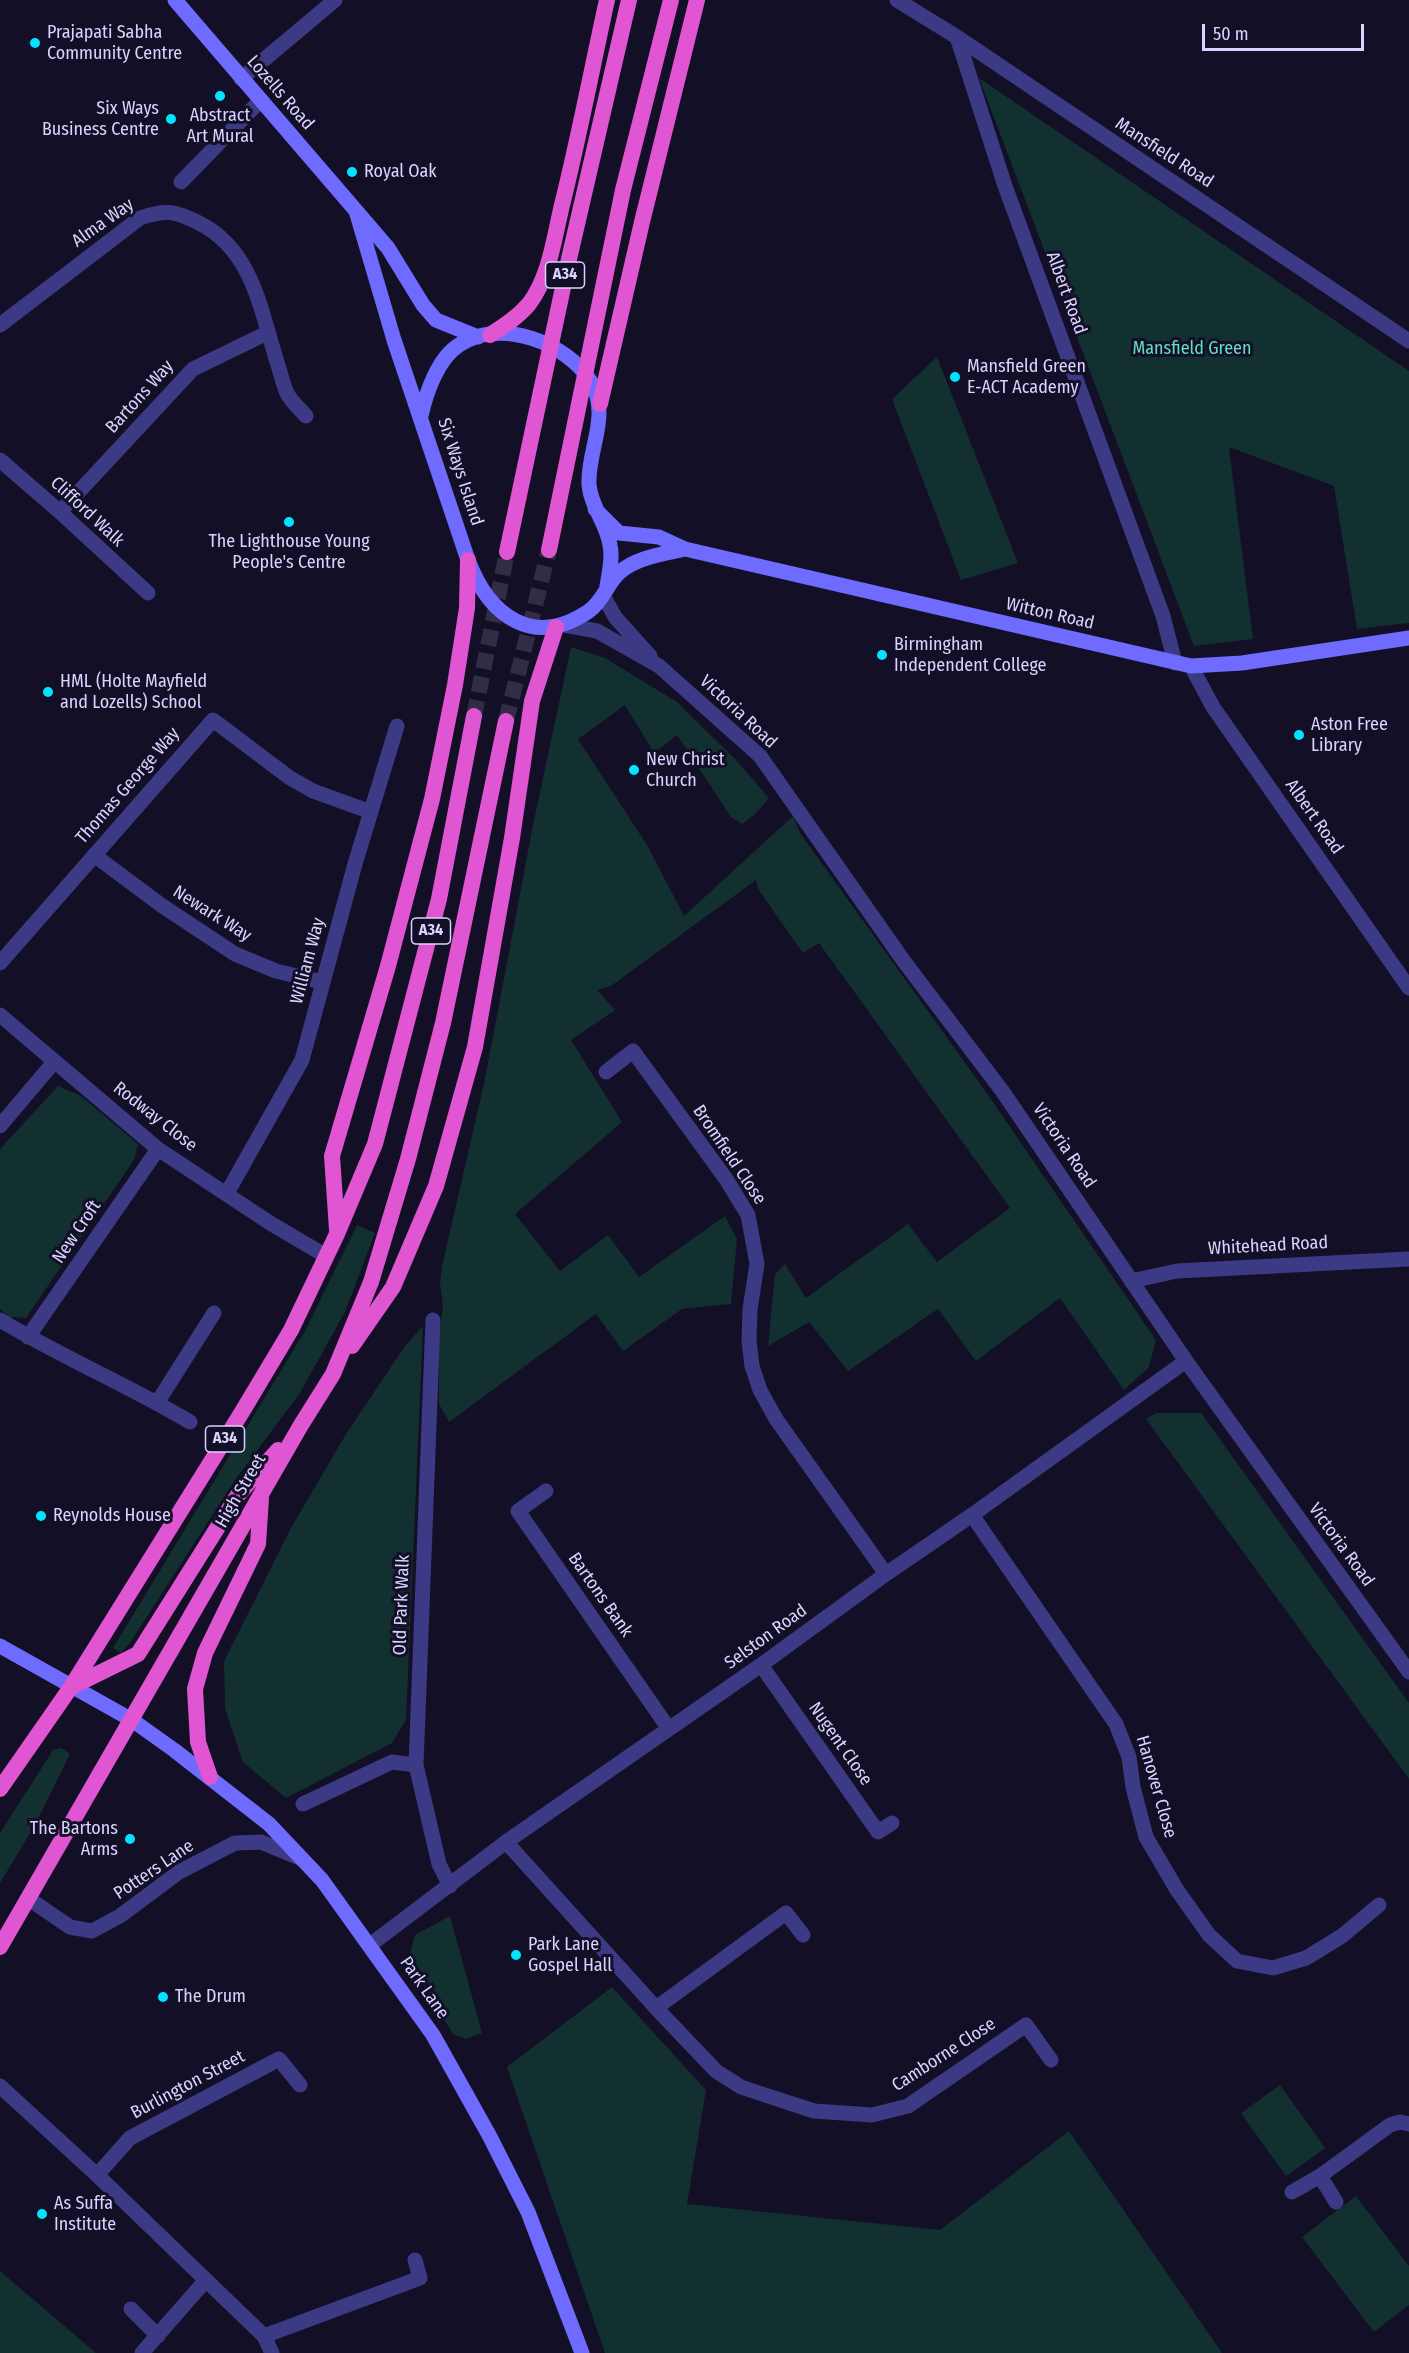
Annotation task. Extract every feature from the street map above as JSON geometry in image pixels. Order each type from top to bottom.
[{"type":"highway","points":[[484,336],[509,322],[529,303],[548,266],[576,149],[607,0]]},
{"type":"highway","name":"A34","points":[[507,552],[569,259],[628,0]]},
{"type":"highway","name":"A34","points":[[549,550],[623,190],[671,0]]},
{"type":"highway","points":[[600,405],[697,0]]},
{"type":"highway","points":[[337,1234],[332,1156],[388,966],[432,799],[455,685],[467,608],[468,560]]},
{"type":"highway","points":[[333,1374],[393,1287],[434,1196],[475,1047],[513,828],[532,701],[560,626]]},
{"type":"highway","name":"A34","points":[[0,1789],[71,1687],[291,1330],[337,1234],[375,1144],[381,1122],[439,898],[474,716]]},
{"type":"highway","name":"High Street","points":[[0,1947],[301,1425],[333,1374],[371,1282],[408,1159],[443,1023],[506,721]]},
{"type":"highway","name":"A34","points":[[71,1687],[138,1654],[238,1495],[301,1425]]},
{"type":"highway","name":"A34","points":[[210,1777],[198,1743],[195,1689],[205,1653],[258,1544],[262,1494]]},
{"type":"main road","name":"Lozells Road","points":[[175,0],[388,248],[423,305],[436,320],[484,336]]},
{"type":"main road","name":"Lozells Road","points":[[356,211],[420,419]]},
{"type":"main road","points":[[484,336],[507,334],[528,336],[565,353],[580,366],[592,384],[600,405],[589,484],[595,509],[610,544],[611,565],[605,595],[589,610],[560,626]]},
{"type":"main road","name":"Six Ways Island","points":[[484,336],[458,345],[434,376],[426,392],[420,419],[476,581],[485,594],[513,620],[534,628],[560,626]]},
{"type":"main road","name":"Witton Road","points":[[595,509],[619,533],[659,537],[686,549],[1191,666],[1242,663],[1409,639]]},
{"type":"main road","name":"Witton Road","points":[[605,595],[619,572],[629,566],[686,549]]},
{"type":"main road","name":"Park Lane","points":[[0,1646],[132,1720],[269,1824],[322,1880],[433,2035],[489,2135],[528,2212],[582,2353]]},
{"type":"street","points":[[241,79],[335,0]]},
{"type":"street","name":"Mansfield Road","points":[[897,0],[957,37],[1409,340]]},
{"type":"street","name":"Albert Road","points":[[957,37],[1005,186],[1163,616],[1175,663]]},
{"type":"street","points":[[181,182],[260,101]]},
{"type":"street","name":"Alma Way","points":[[0,325],[124,228],[140,218],[164,212],[179,213],[205,226],[235,253],[257,291],[267,333],[288,395],[306,416]]},
{"type":"street","name":"Bartons Way","points":[[60,512],[193,369],[267,333]]},
{"type":"street","name":"Clifford Walk","points":[[0,460],[148,593]]},
{"type":"street","name":"Victoria Road","points":[[605,595],[615,617],[658,666],[760,756],[903,960],[1003,1092],[1186,1361],[1408,1667]]},
{"type":"street","name":"Victoria Road","points":[[560,626],[597,631],[658,666]]},
{"type":"street","name":"Albert Road","points":[[1191,666],[1213,707],[1409,988]]},
{"type":"street","name":"Thomas George Way","points":[[0,963],[213,720],[290,778],[314,791],[370,812]]},
{"type":"street","name":"William Way","points":[[227,1193],[302,1060],[370,812],[397,726]]},
{"type":"street","name":"Newark Way","points":[[94,855],[152,898],[235,954],[276,971],[322,982]]},
{"type":"street","name":"Rodway Close","points":[[0,1015],[158,1149],[270,1223],[326,1256]]},
{"type":"street","name":"Bromfield Close","points":[[606,1072],[633,1051],[726,1179],[748,1215],[757,1264],[750,1309],[749,1341],[752,1365],[760,1390],[776,1419],[886,1574]]},
{"type":"street","points":[[0,1126],[54,1062]]},
{"type":"street","name":"New Croft","points":[[28,1337],[158,1149]]},
{"type":"street","name":"Whitehead Road","points":[[1131,1281],[1178,1270],[1409,1259]]},
{"type":"street","points":[[157,1403],[214,1312]]},
{"type":"street","points":[[0,1320],[190,1422]]},
{"type":"street","name":"Old Park Walk","points":[[433,1320],[416,1765],[439,1864],[450,1886]]},
{"type":"street","name":"Selston Road","points":[[370,1945],[506,1842],[761,1665],[1186,1361]]},
{"type":"street","name":"Bartons Bank","points":[[546,1491],[518,1511],[669,1729]]},
{"type":"street","name":"Hanover Close","points":[[972,1515],[1116,1724],[1130,1757],[1133,1787],[1146,1837],[1177,1890],[1209,1935],[1237,1961],[1273,1968],[1306,1958],[1342,1936],[1379,1905]]},
{"type":"street","name":"Nugent Close","points":[[761,1665],[878,1832],[892,1823]]},
{"type":"street","points":[[303,1804],[392,1762],[416,1765]]},
{"type":"street","name":"Potters Lane","points":[[29,1899],[70,1927],[92,1931],[120,1916],[179,1872],[236,1843],[261,1842],[305,1861]]},
{"type":"street","name":"Camborne Close","points":[[506,1842],[716,2071],[741,2087],[814,2111],[872,2115],[908,2106],[1026,2025],[1051,2060]]},
{"type":"street","points":[[656,2008],[786,1913],[803,1935]]},
{"type":"street","name":"Burlington Street","points":[[97,2175],[130,2138],[279,2059],[300,2085]]},
{"type":"street","points":[[0,2086],[97,2175],[264,2336],[272,2353]]},
{"type":"street","points":[[1292,2192],[1320,2176],[1390,2125],[1400,2122],[1409,2124]]},
{"type":"street","points":[[1320,2176],[1336,2202]]},
{"type":"street","points":[[264,2336],[420,2278],[415,2260]]},
{"type":"street","points":[[142,2353],[206,2280]]},
{"type":"street","points":[[131,2309],[158,2336]]},
{"type":"green space","name":"Mansfield Green","points":[[979,78],[1409,371],[1409,623],[1357,629],[1334,486],[1229,447],[1253,639],[1194,646]]},
{"type":"green space","points":[[937,357],[1018,563],[961,580],[892,399]]},
{"type":"green space","points":[[571,647],[605,658],[677,702],[735,759],[769,798],[755,814],[742,824],[731,817],[677,735],[654,753],[625,705],[578,739],[647,845],[684,916],[793,816],[800,833],[986,1092],[1156,1340],[1149,1367],[1124,1390],[1060,1298],[976,1361],[938,1309],[848,1371],[809,1322],[768,1346],[775,1274],[785,1264],[806,1298],[908,1224],[937,1262],[1010,1208],[819,943],[803,953],[758,889],[756,880],[611,986],[597,990],[615,1010],[571,1040],[622,1122],[515,1214],[560,1271],[608,1235],[639,1277],[725,1216],[737,1239],[731,1304],[682,1309],[623,1351],[596,1314],[449,1422],[439,1404],[439,1333],[443,1306],[440,1283],[443,1262],[485,1079],[532,830]]},
{"type":"green space","points":[[58,1086],[81,1096],[138,1144],[134,1160],[26,1318],[9,1317],[0,1309],[0,1149]]},
{"type":"green space","points":[[357,1225],[375,1233],[345,1312],[300,1393],[235,1480],[132,1640],[121,1653],[113,1648],[305,1331]]},
{"type":"green space","points":[[423,1326],[406,1720],[392,1743],[286,1798],[243,1762],[225,1709],[224,1661],[291,1528],[346,1434],[405,1346]]},
{"type":"green space","points":[[1156,1413],[1201,1413],[1409,1703],[1409,1779],[1146,1419]]},
{"type":"green space","points":[[61,1748],[70,1754],[35,1825],[0,1883],[0,1833],[53,1750]]},
{"type":"green space","points":[[450,1916],[482,2033],[466,2039],[453,2034],[408,1960],[415,1935]]},
{"type":"green space","points":[[612,1987],[706,2090],[687,2204],[940,2230],[1069,2131],[1222,2353],[605,2353],[507,2067]]},
{"type":"green space","points":[[1280,2085],[1325,2148],[1286,2176],[1241,2113]]},
{"type":"green space","points":[[1356,2196],[1409,2266],[1409,2305],[1374,2332],[1302,2237]]},
{"type":"green space","points":[[0,2271],[96,2353],[0,2353]]},
{"type":"tunnel","points":[[506,721],[549,550]]},
{"type":"tunnel","points":[[474,716],[507,552]]},
{"type":"place","name":"Prajapati Sabha Community Centre","points":[[35,43]]},
{"type":"place","name":"Abstract Art Mural","points":[[220,96]]},
{"type":"place","name":"Six Ways Business Centre","points":[[171,119]]},
{"type":"place","name":"Royal Oak","points":[[352,172]]},
{"type":"place","name":"Mansfield Green E-ACT Academy","points":[[955,377]]},
{"type":"place","name":"The Lighthouse Young People's Centre","points":[[289,522]]},
{"type":"place","name":"Birmingham Independent College","points":[[882,655]]},
{"type":"place","name":"HML (Holte Mayfield and Lozells) School","points":[[48,692]]},
{"type":"place","name":"Aston Free Library","points":[[1299,735]]},
{"type":"place","name":"New Christ Church","points":[[634,770]]},
{"type":"place","name":"Reynolds House","points":[[41,1516]]},
{"type":"place","name":"The Bartons Arms","points":[[130,1839]]},
{"type":"place","name":"Park Lane Gospel Hall","points":[[516,1955]]},
{"type":"place","name":"The Drum","points":[[163,1997]]},
{"type":"place","name":"As Suffa Institute","points":[[42,2214]]}]
